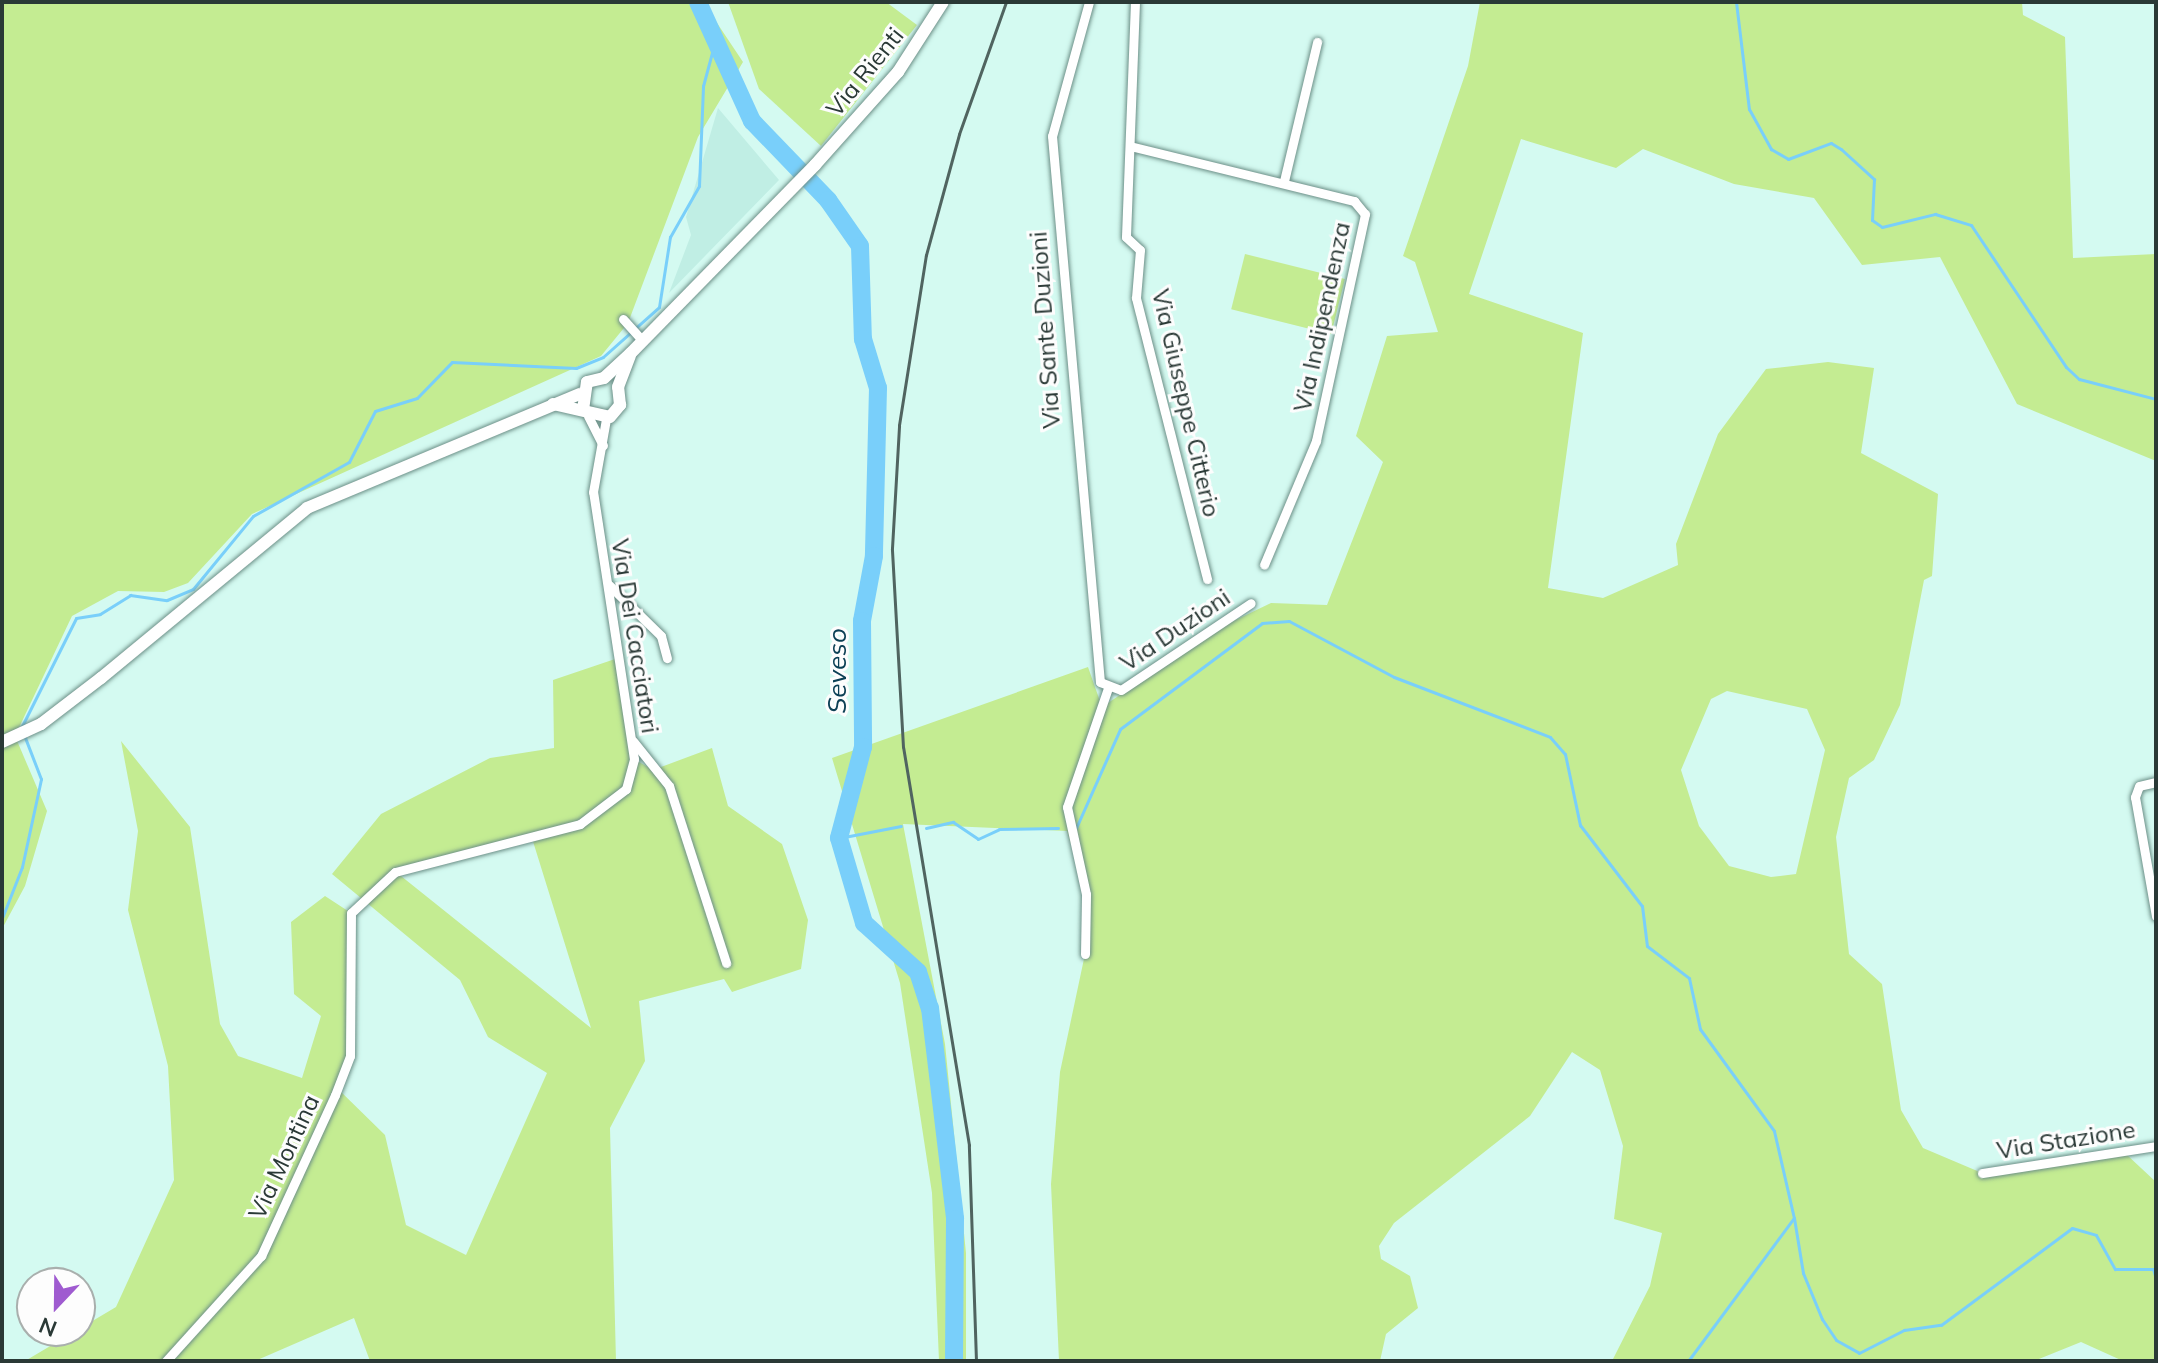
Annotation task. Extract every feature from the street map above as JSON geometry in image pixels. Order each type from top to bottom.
[{"type":"main road","name":"Via Rienti","points":[[631,353],[637,334],[815,165],[898,72],[943,2]]},
{"type":"main road","points":[[2,742],[22,734],[307,508],[548,403],[580,394],[587,382],[604,378],[631,353]]},
{"type":"main road","points":[[548,403],[606,419],[620,405],[618,387],[631,353]]},
{"type":"main road","points":[[604,378],[618,387]]},
{"type":"main road","points":[[580,394],[585,413]]},
{"type":"street","name":"Via Sante Duzioni","points":[[1089,2],[1052,136],[1094,659]]},
{"type":"street","points":[[1134,147],[1135,2]]},
{"type":"street","points":[[1284,181],[1317,42]]},
{"type":"street","name":"Via Indipendenza","points":[[1134,147],[1284,181],[1354,201],[1365,214],[1316,441],[1264,565]]},
{"type":"street","name":"Via Giuseppe Citterio","points":[[1134,147],[1125,216],[1126,237],[1140,250],[1136,298],[1207,579]]},
{"type":"street","points":[[623,319],[637,334]]},
{"type":"street","points":[[585,413],[603,445]]},
{"type":"street","name":"Via Dei Cacciatori","points":[[347,934],[351,913],[395,872],[580,824],[611,807],[626,789],[631,738],[593,492],[606,419]]},
{"type":"street","points":[[609,585],[661,636],[667,658]]},
{"type":"street","name":"Via Duzioni","points":[[1094,659],[1108,688],[1128,686],[1251,603]]},
{"type":"street","points":[[1085,954],[1086,894],[1067,807],[1108,688]]},
{"type":"street","points":[[631,738],[669,786],[726,963]]},
{"type":"street","points":[[2156,782],[2139,786],[2135,797],[2156,916]]},
{"type":"street","name":"Via Montina","points":[[166,1361],[261,1256],[335,1095],[350,1056],[347,934]]},
{"type":"street","name":"Via Stazione","points":[[1982,1173],[2156,1146]]},
{"type":"shaded area","points":[[718,108],[779,180],[669,293],[691,235],[686,217]]},
{"type":"green space","points":[[2,2],[703,2],[743,62],[698,137],[628,323],[601,356],[252,514],[188,583],[164,592],[118,591],[72,616],[15,736],[47,811],[25,886],[2,929]]},
{"type":"green space","points":[[728,2],[886,2],[917,25],[821,146],[759,89]]},
{"type":"green space","points":[[1480,2],[2022,2],[2023,15],[2065,37],[2073,258],[2156,254],[2156,461],[2017,404],[1940,257],[1862,265],[1814,198],[1734,184],[1643,149],[1616,168],[1521,139],[1469,294],[1583,333],[1548,588],[1603,598],[1678,565],[1676,544],[1718,434],[1766,369],[1828,362],[1874,368],[1861,453],[1938,494],[1932,576],[1924,580],[1900,705],[1874,760],[1849,778],[1836,837],[1849,954],[1882,984],[1901,1110],[1923,1148],[1982,1173],[2126,1154],[2156,1182],[2156,1361],[2123,1361],[2081,1342],[2034,1361],[1612,1361],[1650,1286],[1662,1233],[1614,1219],[1623,1146],[1600,1070],[1572,1052],[1530,1116],[1394,1223],[1379,1246],[1381,1259],[1410,1276],[1418,1308],[1386,1334],[1380,1361],[1059,1361],[1051,1184],[1060,1072],[1085,954],[1086,894],[1067,831],[903,824],[945,1044],[966,1253],[966,1361],[939,1361],[932,1193],[900,983],[832,758],[1088,667],[1102,707],[1221,627],[1271,603],[1327,605],[1383,462],[1356,436],[1387,336],[1438,332],[1415,262],[1403,256],[1468,66]],"holes":[[[1727,691],[1807,709],[1825,750],[1796,874],[1771,877],[1729,866],[1699,826],[1681,770],[1711,699]]]},
{"type":"green space","points":[[1245,254],[1345,279],[1331,334],[1231,309]]},
{"type":"green space","points":[[621,657],[634,759],[653,770],[712,748],[728,806],[782,844],[808,920],[801,969],[732,992],[724,979],[639,1001],[645,1061],[610,1128],[616,1361],[370,1361],[354,1318],[255,1361],[25,1361],[49,1347],[96,1347],[96,1319],[116,1307],[174,1180],[168,1066],[128,910],[138,831],[121,741],[190,827],[220,1024],[238,1056],[302,1078],[321,1016],[294,994],[291,922],[325,896],[351,913],[350,1056],[337,1088],[385,1135],[406,1225],[466,1255],[547,1073],[488,1037],[460,980],[332,874],[381,814],[490,758],[554,748],[553,680]],"holes":[[[531,835],[591,1028],[396,872]]]},
{"type":"waterway","name":"Seveso","points":[[698,2],[752,121],[828,200],[860,246],[863,339],[878,388],[874,556],[862,621],[863,747],[839,838],[864,923],[918,972],[930,1008],[955,1219],[954,1361]]},
{"type":"waterway","points":[[1736,2],[1749,109],[1771,149],[1788,159],[1831,143],[1841,149],[1874,179],[1872,220],[1882,227],[1935,214],[1971,225],[2066,367],[2079,379],[2156,399]]},
{"type":"waterway","points":[[21,728],[76,618],[100,614],[130,595],[167,600],[193,589],[253,516],[349,462],[375,411],[417,398],[452,362],[576,368],[603,357],[659,307],[670,237],[699,186],[703,86],[713,48]]},
{"type":"waterway","points":[[1076,828],[1120,729],[1262,623],[1289,621],[1394,677],[1550,737],[1565,754],[1580,825],[1642,906],[1647,946],[1689,978],[1700,1029],[1774,1131],[1794,1218]]},
{"type":"waterway","points":[[2,918],[22,867],[41,779],[24,735]]},
{"type":"waterway","points":[[926,828],[953,822],[978,839],[999,829],[1058,828]]},
{"type":"waterway","points":[[839,838],[901,826]]},
{"type":"waterway","points":[[1688,1361],[1794,1218],[1803,1273],[1822,1319],[1836,1340],[1859,1353],[1904,1330],[1941,1325],[2072,1228],[2096,1235],[2115,1269],[2153,1269],[2156,1279]]},
{"type":"railway","points":[[976,1361],[969,1145],[903,747],[892,548],[899,425],[926,255],[959,134],[1006,2]]}]
